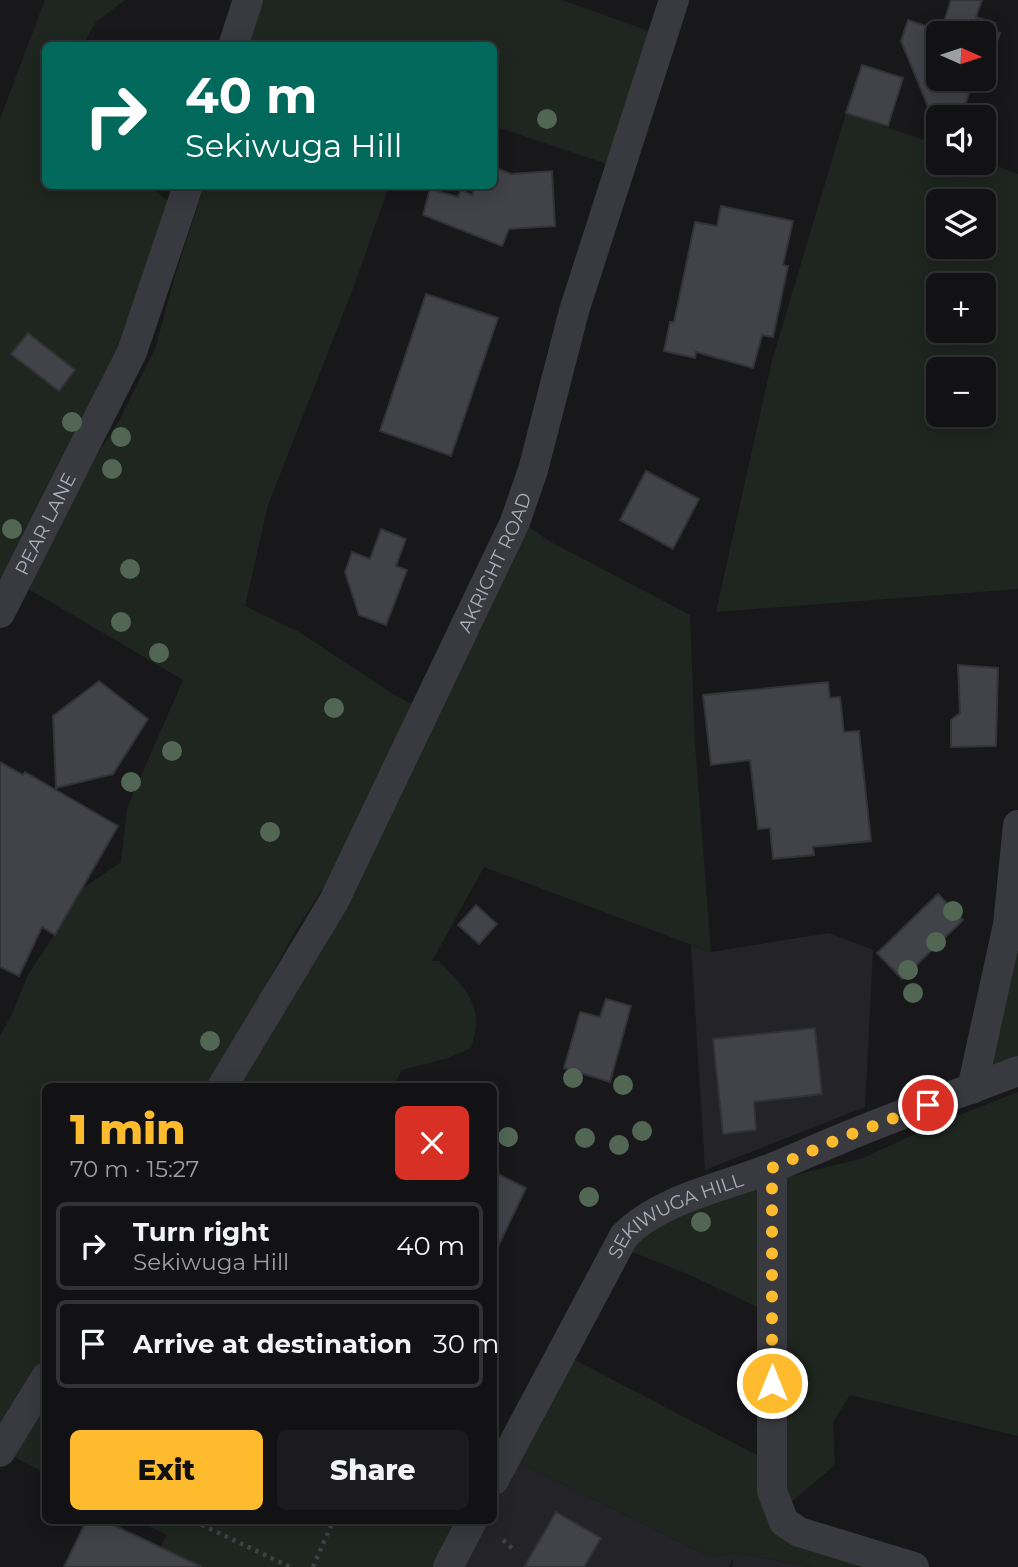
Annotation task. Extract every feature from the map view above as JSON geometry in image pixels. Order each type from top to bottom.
[{"type":"street","points":[[234,42],[248,0]]},
{"type":"street","name":"AKRIGHT ROAD","points":[[224,1083],[334,901],[515,523],[533,470],[575,311],[674,0]]},
{"type":"street","name":"PEAR LANE","points":[[0,613],[132,352],[187,189]]},
{"type":"street","points":[[972,1089],[1008,925],[1018,825]]},
{"type":"street","name":"SEKIWUGA HILL","points":[[497,1474],[624,1236],[645,1218],[712,1189],[1018,1071]]},
{"type":"street","points":[[772,1168],[772,1491],[784,1522],[799,1532],[914,1567]]},
{"type":"street","points":[[0,1452],[42,1384]]},
{"type":"street","points":[[448,1567],[470,1524]]},
{"type":"path","points":[[200,1524],[290,1567]]},
{"type":"path","points":[[313,1567],[332,1524]]},
{"type":"path","points":[[503,1540],[514,1550]]},
{"type":"shaded area","points":[[45,0],[125,0],[96,22],[86,39],[88,42],[42,42],[42,189],[154,189],[178,209],[127,343],[0,580],[0,119]]},
{"type":"shaded area","points":[[262,0],[562,0],[663,36],[622,169],[497,127],[497,42],[250,42]]},
{"type":"shaded area","points":[[846,113],[926,141],[926,175],[996,175],[996,166],[1018,174],[1018,589],[716,612],[772,361]]},
{"type":"shaded area","points":[[203,189],[388,189],[354,286],[268,505],[245,606],[299,632],[396,696],[416,706],[342,859],[296,930],[212,1083],[42,1083],[42,1375],[0,1440],[0,1036],[28,975],[70,911],[79,891],[121,862],[127,808],[183,680],[27,588],[81,480],[120,419],[155,349]]},
{"type":"shaded area","points":[[528,526],[549,541],[690,615],[695,744],[711,952],[484,867],[432,961],[439,961],[471,1000],[476,1021],[471,1048],[445,1059],[402,1070],[395,1083],[239,1083]]},
{"type":"shaded area","points":[[1018,930],[1018,1064],[1008,1068],[988,1062]]},
{"type":"shaded area","points":[[829,933],[873,950],[865,1107],[705,1170],[691,945],[711,952]]},
{"type":"shaded area","points":[[1018,1092],[1018,1436],[850,1395],[833,1422],[835,1465],[783,1509],[784,1538],[863,1567],[814,1567],[737,1553],[711,1557],[516,1461],[571,1358],[770,1462],[759,1308],[690,1275],[627,1250],[681,1213],[741,1189],[863,1158],[939,1123]]},
{"type":"shaded area","points":[[42,1401],[42,1471],[10,1455]]},
{"type":"shaded area","points":[[516,1461],[711,1557],[737,1553],[812,1567],[732,1567],[734,1558],[729,1567],[461,1567],[483,1524],[497,1524],[497,1499]]},
{"type":"shaded area","points":[[144,1524],[457,1524],[434,1567],[149,1567],[167,1535]]},
{"type":"building","points":[[951,0],[982,0],[976,17],[989,21],[944,21]]},
{"type":"building","points":[[908,20],[926,26],[926,91],[970,91],[965,105],[927,105],[901,41]]},
{"type":"building","points":[[862,65],[903,78],[888,126],[846,113]]},
{"type":"building","points":[[497,168],[511,174],[552,171],[555,226],[509,229],[502,246],[423,215],[430,189],[458,197],[461,190],[472,195],[475,189],[497,189]]},
{"type":"building","points":[[721,206],[793,221],[783,265],[788,266],[773,337],[762,335],[753,368],[696,352],[695,358],[664,351],[670,322],[674,322],[695,222],[717,226]]},
{"type":"building","points":[[426,294],[498,318],[451,456],[380,431]]},
{"type":"building","points":[[28,333],[75,370],[59,391],[11,354]]},
{"type":"building","points":[[646,471],[699,499],[673,549],[620,520]]},
{"type":"building","points":[[381,529],[406,539],[396,566],[407,570],[386,625],[359,615],[345,572],[352,552],[370,559]]},
{"type":"building","points":[[958,665],[998,668],[996,746],[951,747],[951,720],[960,713]]},
{"type":"building","points":[[99,681],[148,719],[113,774],[56,788],[53,716]]},
{"type":"building","points":[[828,682],[830,698],[840,697],[844,732],[859,731],[871,841],[813,847],[814,855],[773,859],[770,828],[758,829],[750,760],[711,765],[703,695]]},
{"type":"building","points":[[0,762],[23,775],[25,772],[118,826],[55,935],[42,927],[19,976],[0,967]]},
{"type":"building","points":[[938,894],[963,920],[902,979],[877,953]]},
{"type":"building","points":[[476,905],[497,924],[479,944],[458,925]]},
{"type":"building","points":[[606,999],[631,1006],[610,1082],[564,1068],[580,1012],[600,1017]]},
{"type":"building","points":[[815,1028],[822,1094],[754,1102],[756,1130],[723,1134],[713,1039]]},
{"type":"building","points":[[497,1174],[526,1188],[497,1249]]},
{"type":"building","points":[[556,1512],[601,1538],[584,1567],[524,1567]]},
{"type":"building","points":[[85,1524],[111,1524],[202,1567],[64,1567]]},
{"type":"route","points":[[772,1383],[772,1168],[928,1105]]}]
